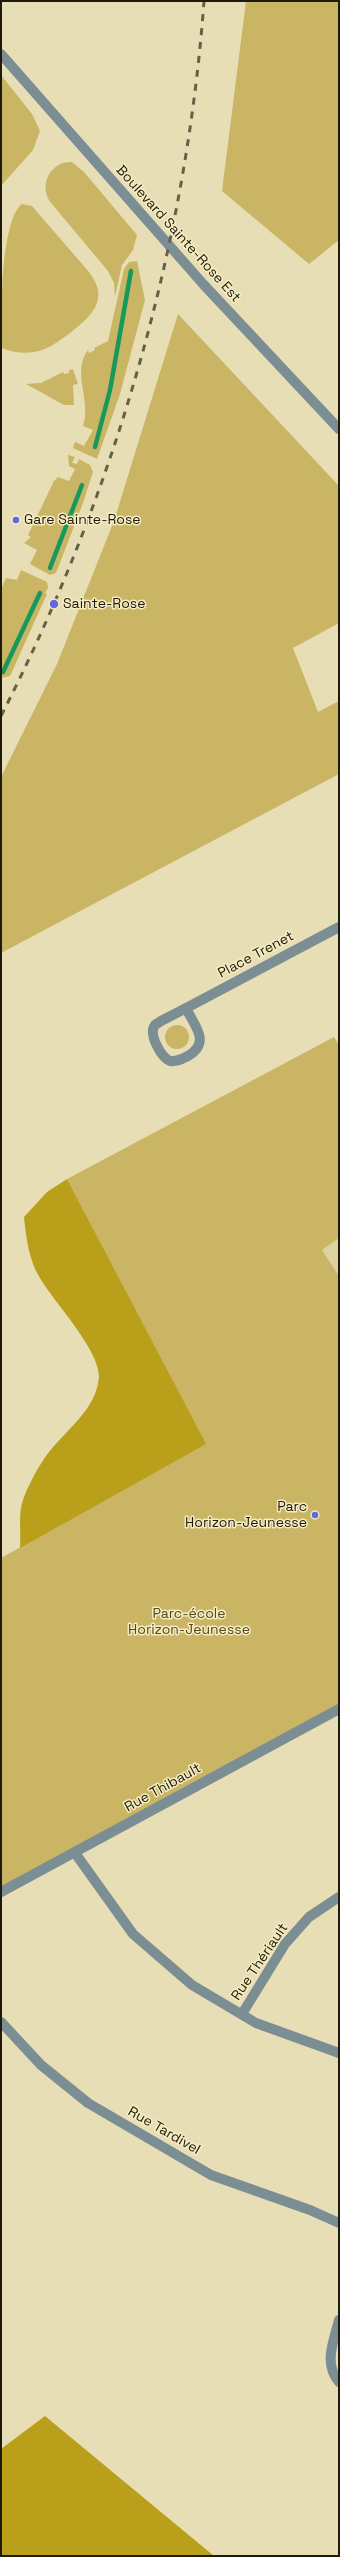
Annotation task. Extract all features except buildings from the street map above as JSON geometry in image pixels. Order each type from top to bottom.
[{"type":"street","name":"Boulevard Sainte-Rose Est","points":[[1,54],[204,285],[339,429]]},
{"type":"street","name":"Place Trenet","points":[[186,1008],[200,1037],[201,1045],[198,1050],[180,1060],[170,1061],[163,1054],[153,1036],[153,1027],[186,1008],[339,927]]},
{"type":"street","name":"Rue Thibault","points":[[1,1892],[339,1709]]},
{"type":"street","points":[[75,1853],[132,1934],[192,1985],[256,2023],[339,2053]]},
{"type":"street","name":"Rue Thériault","points":[[242,2014],[285,1944],[309,1917],[339,1897]]},
{"type":"street","name":"Rue Tardivel","points":[[1,2022],[41,2065],[88,2103],[211,2175],[310,2210],[339,2223]]},
{"type":"street","points":[[339,2320],[330,2358],[332,2373],[339,2382]]},
{"type":"shaded area","points":[[67,1179],[206,1444],[20,1548],[21,1508],[28,1488],[46,1456],[86,1410],[97,1389],[99,1377],[92,1353],[75,1326],[46,1288],[36,1271],[27,1241],[24,1217],[47,1192]]},
{"type":"shaded area","points":[[339,1238],[339,1276],[322,1250]]},
{"type":"shaded area","points":[[45,2416],[214,2556],[1,2556],[1,2449]]},
{"type":"green space","points":[[246,1],[339,1],[339,240],[309,264],[222,191]]},
{"type":"green space","points":[[1,75],[32,114],[40,131],[33,150],[1,186]]},
{"type":"green space","points":[[72,162],[84,172],[137,235],[133,250],[122,265],[115,297],[114,283],[108,271],[51,203],[47,196],[46,182],[52,170],[64,163]]},
{"type":"green space","points":[[22,204],[32,206],[89,272],[98,291],[96,306],[78,327],[49,347],[39,351],[26,353],[13,352],[1,348],[3,271],[6,249],[9,229],[15,214]]},
{"type":"green space","points":[[137,261],[145,300],[120,394],[97,459],[73,448],[75,442],[84,446],[93,430],[83,426],[85,407],[81,368],[83,359],[88,350],[89,353],[95,350],[94,348],[108,341],[124,269],[129,262]]},
{"type":"green space","points":[[178,314],[339,486],[339,623],[293,648],[318,712],[339,701],[339,774],[1,953],[1,777],[57,664],[114,521]]},
{"type":"green space","points":[[73,369],[78,384],[73,385],[74,405],[64,405],[26,384],[41,383],[63,372],[64,374],[69,373],[69,370]]},
{"type":"green space","points":[[68,455],[75,457],[72,463],[77,464],[79,459],[90,465],[93,472],[83,503],[56,573],[50,575],[30,564],[37,550],[24,543],[31,537],[28,535],[54,481],[58,477],[69,481],[75,469],[69,466]]},
{"type":"green space","points":[[21,570],[47,582],[48,588],[45,593],[47,594],[10,676],[1,678],[1,589],[6,578],[17,580]]},
{"type":"green space","points":[[177,1025],[186,1028],[189,1037],[186,1046],[177,1049],[168,1046],[165,1037],[168,1028]]},
{"type":"green space","name":"Parc-école Horizon-Jeunesse","points":[[334,1037],[339,1045],[339,1238],[322,1250],[339,1276],[339,1708],[1,1892],[1,1558],[205,1444],[67,1179]]},
{"type":"waterway","points":[[95,447],[110,390],[131,271]]},
{"type":"waterway","points":[[50,568],[82,485]]},
{"type":"waterway","points":[[3,672],[40,593]]},
{"type":"railway","points":[[1,716],[41,632],[78,546],[110,458],[138,368],[162,278],[181,186],[195,94],[204,1]]},
{"type":"place","name":"Gare Sainte-Rose","points":[[16,520]]},
{"type":"place","name":"Sainte-Rose","points":[[54,604]]},
{"type":"place","name":"Parc Horizon-Jeunesse","points":[[315,1515]]}]
